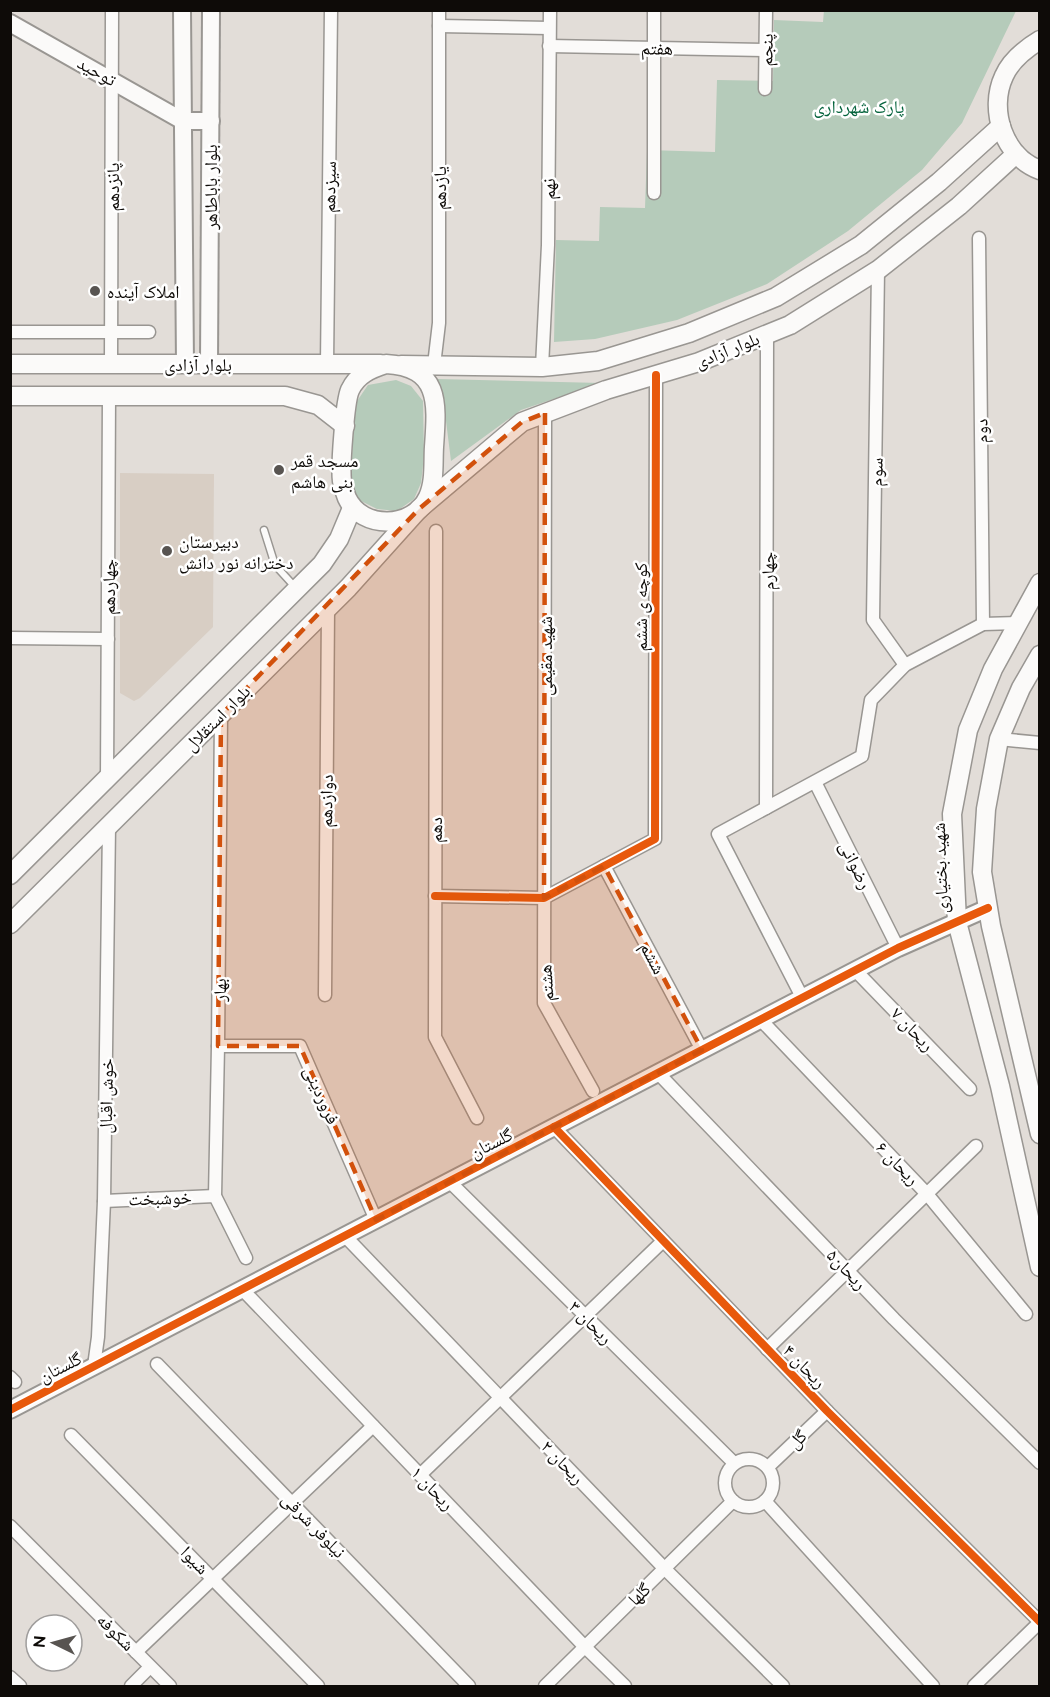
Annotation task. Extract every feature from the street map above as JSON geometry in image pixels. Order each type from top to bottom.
[{"type":"main road","points":[[1039,40],[1018,56],[1004,77],[998,101],[1001,126],[1007,141],[1016,154],[1033,168],[1040,170]]},
{"type":"main road","name":"بلوار آزادی","points":[[10,364],[542,367],[598,361],[688,333],[776,297],[861,245],[939,182],[1001,126]]},
{"type":"main road","name":"بلوار آزادی","points":[[419,510],[522,422],[606,390],[699,362],[790,325],[878,270],[959,206],[1016,154]]},
{"type":"main road","points":[[393,365],[415,371],[427,381],[434,395],[436,410],[432,483],[428,497],[419,510],[407,518],[392,522],[378,521],[352,508],[345,493],[342,478],[346,406],[350,391],[364,373],[371,369],[393,365]]},
{"type":"main road","name":"بلوار آزادی","points":[[10,396],[285,396],[318,405],[345,426]]},
{"type":"main road","name":"بلوار استقلال","points":[[10,875],[322,564],[339,539],[352,508]]},
{"type":"main road","name":"بلوار استقلال","points":[[10,924],[328,608],[419,510]]},
{"type":"main road","name":"شهید بختیاری","points":[[1040,583],[993,669],[968,730],[952,814],[957,922],[1000,1086],[1040,1267]]},
{"type":"main road","points":[[1040,655],[1021,688],[999,739],[986,819],[982,872],[991,926],[1040,1134]]},
{"type":"street","name":"پانزدهم","points":[[111,364],[112,10]]},
{"type":"street","name":"بلوار باباطاهر","points":[[182,10],[185,364]]},
{"type":"street","name":"بلوار باباطاهر","points":[[209,364],[211,10]]},
{"type":"street","name":"سیزدهم","points":[[327,364],[331,10]]},
{"type":"street","name":"یازدهم","points":[[434,365],[439,323],[439,10]]},
{"type":"street","name":"نهم","points":[[542,367],[548,245],[550,10]]},
{"type":"street","points":[[654,10],[654,193]]},
{"type":"street","name":"پنجم","points":[[765,89],[766,10]]},
{"type":"street","name":"توحید","points":[[10,23],[183,121]]},
{"type":"street","points":[[440,26],[549,28]]},
{"type":"street","name":"هفتم","points":[[549,46],[766,50]]},
{"type":"street","points":[[183,121],[210,121]]},
{"type":"street","name":"دوم","points":[[979,238],[983,624]]},
{"type":"street","name":"سوم","points":[[878,270],[873,620],[905,665]]},
{"type":"street","points":[[10,332],[149,332]]},
{"type":"street","name":"چهارم","points":[[766,808],[767,334]]},
{"type":"street","name":"کوچه ی ششم","points":[[604,866],[655,839],[656,375]]},
{"type":"street","name":"چهاردهم","points":[[107,779],[109,396]]},
{"type":"street","name":"شهید مقیمی","points":[[544,898],[545,413]]},
{"type":"street","name":"دهم","points":[[436,531],[435,1037],[477,1118]]},
{"type":"street","name":"دوازدهم","points":[[325,995],[328,608]]},
{"type":"street","points":[[802,997],[718,834],[862,756],[871,700],[905,665],[983,624],[1018,623]]},
{"type":"street","points":[[10,638],[108,639]]},
{"type":"street","name":"بهار","points":[[221,715],[215,1196],[246,1258]]},
{"type":"street","points":[[999,739],[1040,743]]},
{"type":"street","name":"رضوانی","points":[[815,782],[898,948]]},
{"type":"street","name":"خوش اقبال","points":[[94,1366],[98,1337],[104,1201],[109,826]]},
{"type":"street","points":[[435,896],[544,898],[604,866]]},
{"type":"street","name":"ششم","points":[[604,866],[702,1050]]},
{"type":"street","name":"هشتم","points":[[544,898],[544,1003],[593,1091]]},
{"type":"street","name":"گلستان","points":[[10,1410],[802,997],[898,948],[988,908]]},
{"type":"street","name":"ریحان ۷","points":[[855,970],[969,1089]]},
{"type":"street","name":"ریحان ۶","points":[[760,1019],[927,1194],[1026,1314]]},
{"type":"street","name":"فروردینی","points":[[218,1046],[300,1046],[375,1220]]},
{"type":"street","name":"ریحان۵","points":[[658,1072],[848,1271],[1040,1463]]},
{"type":"street","name":"ریحان ۴","points":[[554,1127],[827,1411],[1040,1622]]},
{"type":"street","points":[[768,1349],[976,1146]]},
{"type":"street","name":"ریحان ۳","points":[[449,1181],[734,1463]]},
{"type":"street","name":"خوشبخت","points":[[104,1201],[215,1196]]},
{"type":"street","name":"ریحان ۲","points":[[345,1236],[665,1569],[783,1686]]},
{"type":"street","points":[[420,1475],[663,1240]]},
{"type":"street","name":"ریحان ۱","points":[[242,1289],[585,1647],[626,1686]]},
{"type":"street","name":"نیلوفر شرقی","points":[[157,1364],[469,1686]]},
{"type":"street","name":"گل","points":[[768,1467],[827,1411]]},
{"type":"street","points":[[136,1652],[373,1426]]},
{"type":"street","name":"شیوا","points":[[71,1435],[318,1686]]},
{"type":"street","points":[[741,1459],[756,1459],[768,1467],[772,1474],[773,1489],[765,1502],[745,1507],[733,1501],[725,1482],[726,1475],[734,1463],[741,1459]]},
{"type":"street","name":"گلها","points":[[545,1686],[733,1501]]},
{"type":"street","points":[[765,1502],[933,1686]]},
{"type":"street","name":"شکوفه","points":[[10,1526],[170,1686]]},
{"type":"street","points":[[974,1686],[1040,1622]]},
{"type":"street","points":[[131,1686],[150,1666]]},
{"type":"street","points":[[10,1677],[20,1686]]},
{"type":"lane","points":[[264,530],[275,565],[297,589]]},
{"type":"highlighted area","points":[[545,413],[544,898],[604,866],[702,1050],[376,1220],[300,1046],[218,1046],[221,715],[419,509],[522,422]]},
{"type":"shaded area","name":"دبیرستان دخترانه نور دانش","points":[[120,473],[214,474],[213,627],[140,698],[134,701],[120,693]]},
{"type":"green space","name":"پارک شهرداری","points":[[824,10],[1016,11],[962,123],[922,170],[848,231],[767,284],[677,320],[595,339],[554,342],[556,240],[599,241],[600,207],[645,208],[647,150],[715,152],[717,80],[773,81],[774,20],[823,22]]},
{"type":"green space","points":[[437,379],[601,383],[521,410],[451,461],[446,421]]},
{"type":"green space","points":[[396,380],[411,386],[423,401],[424,456],[421,483],[414,499],[397,511],[377,509],[357,499],[351,478],[355,404],[368,385]]},
{"type":"cycle path","points":[[435,896],[544,898],[655,839],[656,375]]},
{"type":"cycle path","points":[[10,1410],[898,948],[988,908]]},
{"type":"cycle path","points":[[554,1127],[827,1411],[1040,1622]]},
{"type":"place","name":"املاک آینده","points":[[95,291]]},
{"type":"place","name":"مسجد قمر بنی هاشم","points":[[279,470]]},
{"type":"place","name":"دبیرستان دخترانه نور دانش","points":[[167,551]]}]
